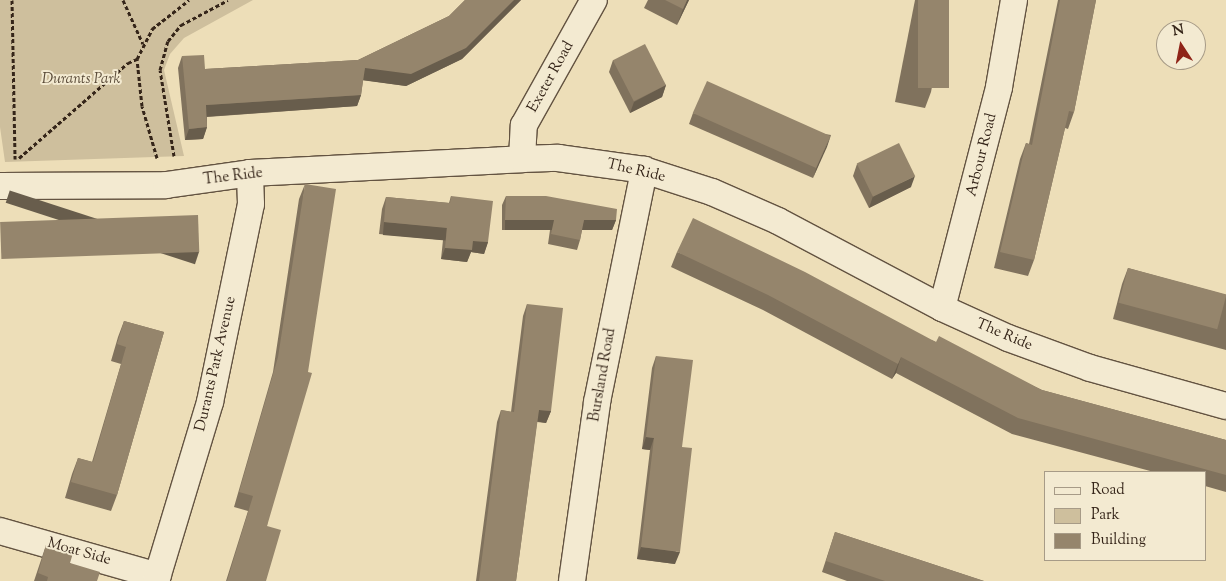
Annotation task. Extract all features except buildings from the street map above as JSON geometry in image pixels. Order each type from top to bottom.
[{"type":"street","name":"Exeter Road","points":[[522,159],[524,125],[594,0]]},
{"type":"street","name":"Arbour Road","points":[[942,308],[999,87],[1014,0]]},
{"type":"street","name":"The Ride","points":[[0,186],[179,184],[250,173],[558,158],[644,170],[712,192],[778,221],[942,308],[1008,338],[1090,368],[1226,406]]},
{"type":"street","name":"Bursland Road","points":[[572,581],[597,402],[644,170]]},
{"type":"street","name":"Durants Park Avenue","points":[[157,578],[210,402],[251,204],[250,173]]},
{"type":"street","name":"Moat Side","points":[[0,531],[157,578]]},
{"type":"path","points":[[12,0],[15,162],[128,63],[137,58]]},
{"type":"path","points":[[123,0],[143,44]]},
{"type":"path","points":[[156,157],[142,106],[137,58],[143,44],[170,13],[189,0]]},
{"type":"path","points":[[179,184],[160,70],[168,41],[182,25],[228,0]]},
{"type":"green space","name":"Durants Park","points":[[0,0],[253,0],[184,38],[170,54],[164,70],[184,156],[5,162],[0,127]]}]
